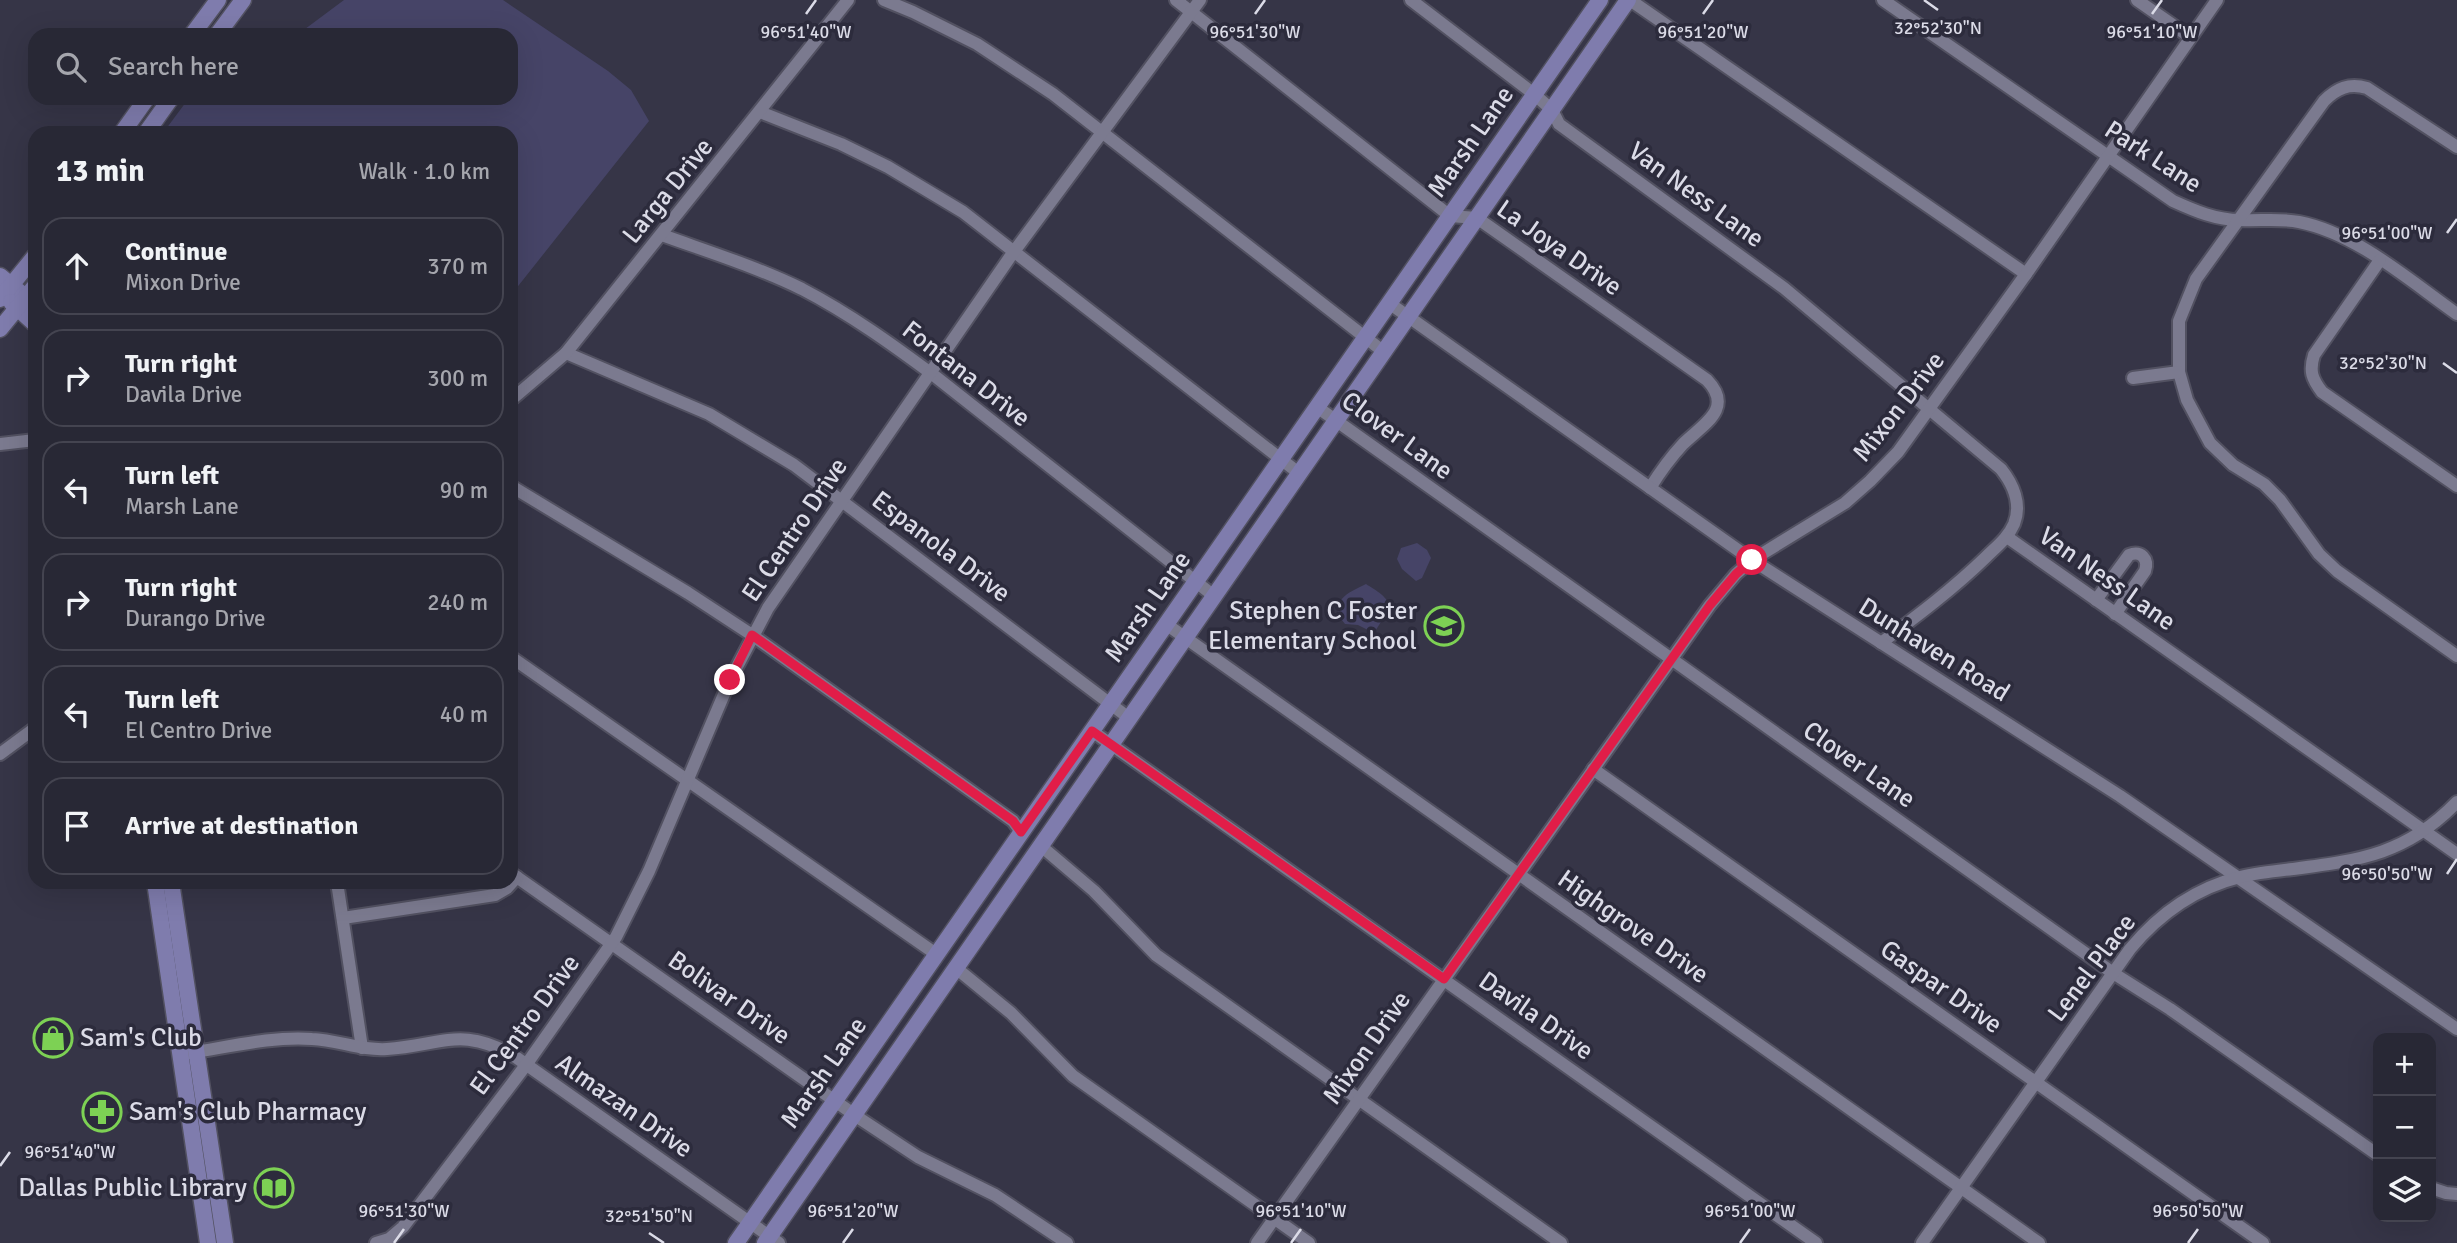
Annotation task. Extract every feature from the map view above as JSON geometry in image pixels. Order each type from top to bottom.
[{"type":"main road","points":[[197,28],[218,0]]},
{"type":"main road","points":[[222,28],[243,0]]},
{"type":"main road","name":"Marsh Lane","points":[[771,1241],[855,1114],[1629,0]]},
{"type":"main road","name":"Marsh Lane","points":[[736,1243],[1534,94],[1603,2]]},
{"type":"main road","points":[[127,126],[142,105]]},
{"type":"main road","points":[[147,105],[157,116]]},
{"type":"main road","points":[[151,126],[166,105]]},
{"type":"main road","points":[[0,268],[28,260]]},
{"type":"main road","points":[[0,329],[28,299],[3,290],[28,263]]},
{"type":"main road","points":[[1021,832],[1041,846]]},
{"type":"main road","points":[[156,889],[225,1243]]},
{"type":"main road","points":[[172,889],[208,1243]]},
{"type":"main road","points":[[936,954],[956,968]]},
{"type":"street","name":"Larga Drive","points":[[518,394],[566,353],[848,0]]},
{"type":"street","points":[[884,0],[977,44],[1042,86],[1384,352]]},
{"type":"street","points":[[1176,0],[1450,216]]},
{"type":"street","name":"El Centro Drive","points":[[376,1243],[389,1239],[403,1227],[526,1065],[612,944],[641,889],[730,680],[768,608],[1015,251],[1200,0]]},
{"type":"street","name":"Van Ness Lane","points":[[1411,0],[1534,94],[1552,110],[1559,124],[1746,259],[2001,469],[2015,492],[2017,507],[2015,522],[2007,537],[2457,854]]},
{"type":"street","points":[[1629,0],[2026,274]]},
{"type":"street","name":"Park Lane","points":[[1884,0],[2173,201],[2203,215],[2238,220],[2282,219],[2309,224],[2355,243],[2457,314]]},
{"type":"street","points":[[2137,0],[2190,37]]},
{"type":"street","name":"Mixon Drive","points":[[1256,1243],[1710,605],[1736,574],[1752,560],[1844,503],[1898,452],[2217,0]]},
{"type":"street","points":[[2457,147],[2376,92],[2353,85],[2341,88],[2323,101],[2196,279],[2179,321],[2179,372],[2187,400],[2210,443],[2233,465],[2264,484],[2280,500],[2319,554],[2337,571],[2457,656]]},
{"type":"street","points":[[760,112],[841,144],[888,167],[963,212],[1300,474]]},
{"type":"street","name":"La Joya Drive","points":[[1450,216],[1477,218],[1714,387],[1718,406],[1711,420],[1667,462],[1650,488]]},
{"type":"street","name":"Fontana Drive","points":[[662,235],[754,268],[800,288],[851,317],[930,373],[1214,596]]},
{"type":"street","points":[[2380,260],[2314,355],[2310,368],[2314,382],[2322,392],[2457,486]]},
{"type":"street","name":"Dunhaven Road","points":[[1389,303],[1752,560],[2120,796],[2457,1029]]},
{"type":"street","name":"Espanola Drive","points":[[566,353],[709,414],[794,464],[1129,718]]},
{"type":"street","points":[[2133,378],[2179,372]]},
{"type":"street","name":"Clover Lane","points":[[1317,407],[2113,972],[2373,1151]]},
{"type":"street","points":[[0,444],[28,441]]},
{"type":"street","points":[[518,490],[752,635],[1013,821],[1021,832]]},
{"type":"street","points":[[1881,643],[1957,585],[2007,537]]},
{"type":"street","points":[[2096,600],[2126,558],[2133,553],[2140,554],[2146,559],[2147,567],[2115,614]]},
{"type":"street","name":"Highgrove Drive","points":[[1166,624],[2039,1243]]},
{"type":"street","points":[[518,662],[936,954]]},
{"type":"street","name":"Davila Drive","points":[[1092,731],[1816,1243]]},
{"type":"street","points":[[0,754],[28,733]]},
{"type":"street","name":"Gaspar Drive","points":[[1593,769],[2263,1243]]},
{"type":"street","name":"Lenel Place","points":[[1922,1243],[2113,972],[2144,932],[2176,905],[2239,877],[2371,856],[2425,831],[2457,803]]},
{"type":"street","points":[[1041,846],[1094,891],[1156,955],[1561,1243]]},
{"type":"street","name":"Bolivar Drive","points":[[518,878],[918,1157],[995,1195],[1067,1243]]},
{"type":"street","points":[[338,889],[362,1048]]},
{"type":"street","points":[[343,918],[495,895],[505,889]]},
{"type":"street","points":[[956,968],[1011,1013],[1073,1076],[1309,1243]]},
{"type":"street","name":"Almazan Drive","points":[[189,1053],[288,1039],[315,1039],[362,1048],[386,1049],[448,1039],[486,1042],[526,1065],[750,1222],[771,1241]]},
{"type":"street","points":[[2436,1190],[2457,1194]]},
{"type":"shaded area","points":[[344,0],[503,0],[608,71],[631,90],[649,121],[518,286],[518,126],[168,126],[184,105],[518,105],[518,28],[306,28]]},
{"type":"shaded area","points":[[1417,543],[1427,550],[1431,558],[1422,578],[1416,581],[1402,569],[1397,559],[1401,548]]},
{"type":"shaded area","points":[[1366,584],[1381,594],[1389,605],[1374,633],[1358,625],[1345,624],[1338,610],[1346,595]]},
{"type":"place","name":"Stephen C Foster Elementary School","points":[[1444,626]]},
{"type":"place","name":"Sam's Club","points":[[53,1038]]},
{"type":"place","name":"Sam's Club Pharmacy","points":[[102,1112]]},
{"type":"place","name":"Dallas Public Library","points":[[274,1188]]},
{"type":"route","points":[[730,680],[752,635],[1016,823],[1021,832],[1092,731],[1444,979],[1710,605],[1736,574],[1752,560]]}]
